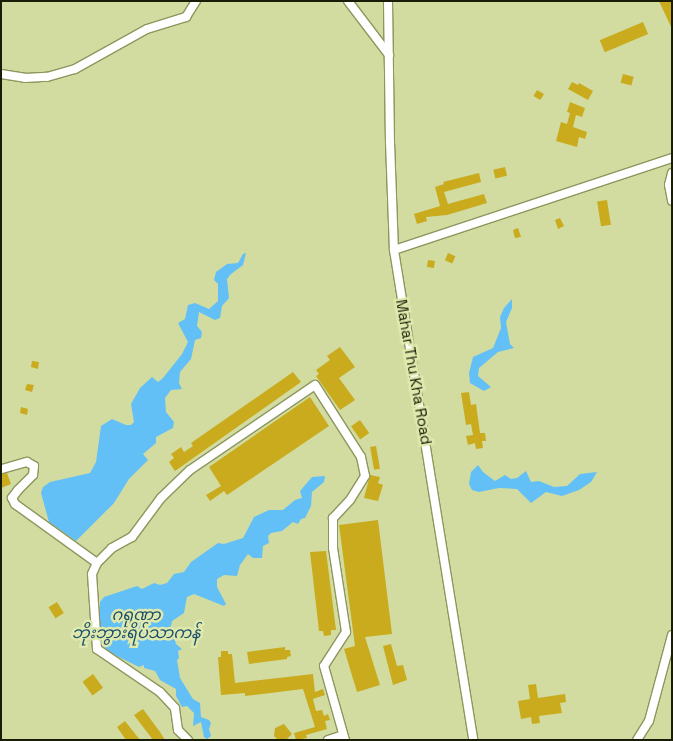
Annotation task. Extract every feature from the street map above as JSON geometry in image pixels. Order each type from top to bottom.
[{"type":"street","points":[[1,74],[25,78],[47,77],[75,69],[147,29],[186,17],[196,1]]},
{"type":"street","points":[[348,1],[389,55]]},
{"type":"street","name":"Mahar Thu Kha Road","points":[[388,1],[394,250],[473,740]]},
{"type":"street","points":[[394,250],[672,158]]},
{"type":"street","points":[[672,172],[669,185],[672,201]]},
{"type":"street","points":[[188,740],[178,730],[175,708],[160,692],[97,649],[92,574],[97,563],[112,548],[132,537],[161,498],[190,470],[315,385],[361,458],[365,476],[350,500],[333,518],[333,548],[346,632],[324,666],[344,738],[328,740]]},
{"type":"street","points":[[2,469],[27,462],[34,466],[33,475],[12,498],[15,504],[97,563]]},
{"type":"street","points":[[637,740],[649,721],[672,634]]},
{"type":"street","points":[[662,670],[672,672]]},
{"type":"path","points":[[672,115],[672,137]]},
{"type":"water","points":[[246,253],[243,265],[227,279],[229,298],[222,306],[220,318],[215,320],[199,312],[197,326],[202,332],[201,338],[195,340],[191,359],[180,372],[179,383],[182,389],[171,390],[165,398],[166,412],[174,422],[173,428],[156,437],[156,443],[143,454],[148,460],[129,479],[114,503],[76,541],[49,522],[41,493],[43,487],[50,482],[90,473],[96,462],[101,426],[112,419],[126,425],[131,425],[134,422],[131,404],[140,388],[152,377],[158,382],[163,378],[182,354],[188,342],[178,323],[185,319],[188,305],[195,303],[209,309],[218,301],[218,284],[214,280],[216,272],[227,264],[238,263],[243,254]]},
{"type":"water","points":[[512,299],[512,308],[506,322],[510,344],[514,348],[498,352],[479,368],[478,376],[491,387],[484,391],[470,383],[469,373],[473,357],[493,348],[501,328],[500,317],[504,308]]},
{"type":"water","points":[[478,465],[483,472],[495,481],[505,475],[511,479],[517,478],[526,471],[531,482],[539,481],[554,487],[567,486],[580,474],[597,472],[591,482],[579,490],[562,496],[546,492],[531,503],[517,489],[499,488],[479,492],[472,490],[469,484],[471,472]]},
{"type":"water","name":"ဂရုဏာ ဘိုးဘွားရိပ်သာကန်","points":[[325,476],[324,482],[312,492],[311,506],[305,518],[301,519],[298,524],[293,522],[282,531],[271,533],[268,536],[269,543],[263,546],[262,558],[253,558],[248,554],[240,565],[237,576],[224,575],[217,579],[217,587],[226,604],[224,606],[194,594],[187,597],[184,613],[172,621],[171,626],[176,644],[182,649],[178,651],[179,658],[177,660],[180,678],[193,699],[200,703],[201,717],[209,720],[211,723],[209,729],[211,736],[207,739],[204,737],[201,722],[193,726],[194,713],[187,706],[182,707],[176,696],[176,689],[160,680],[155,671],[144,668],[144,665],[139,667],[104,648],[100,642],[100,602],[104,597],[137,586],[142,589],[154,583],[160,585],[167,583],[174,574],[184,572],[191,562],[218,543],[224,544],[243,538],[254,517],[269,510],[283,510],[295,500],[302,498],[300,491],[312,477]]},
{"type":"building","points":[[659,1],[672,1],[672,29]]},
{"type":"building","points":[[643,22],[648,34],[605,52],[600,40]]},
{"type":"building","points":[[623,74],[634,77],[631,86],[621,83]]},
{"type":"building","points":[[572,82],[578,85],[579,83],[593,91],[588,100],[568,89]]},
{"type":"building","points":[[537,90],[544,94],[540,100],[534,96]]},
{"type":"building","points":[[570,102],[585,108],[582,117],[576,115],[573,127],[587,132],[585,139],[579,137],[577,147],[556,141],[561,122],[567,124],[570,113],[567,112]]},
{"type":"building","points":[[505,167],[507,176],[495,178],[493,170]]},
{"type":"building","points":[[479,173],[481,182],[444,192],[448,204],[484,194],[487,203],[447,215],[426,217],[427,221],[417,224],[414,214],[440,206],[435,187],[444,184],[443,182]]},
{"type":"building","points":[[607,200],[611,225],[601,226],[597,202]]},
{"type":"building","points":[[560,218],[564,226],[558,229],[555,220]]},
{"type":"building","points":[[518,228],[521,237],[515,238],[513,230]]},
{"type":"building","points":[[448,253],[455,256],[452,263],[445,260]]},
{"type":"building","points":[[428,260],[435,261],[434,268],[427,267]]},
{"type":"building","points":[[340,347],[355,367],[339,378],[355,400],[340,410],[316,376],[319,374],[316,370],[330,360],[327,356]]},
{"type":"building","points":[[32,361],[39,362],[38,369],[31,367]]},
{"type":"building","points":[[293,372],[301,382],[175,471],[169,462],[174,458],[171,454],[181,447],[184,452],[193,446],[191,443]]},
{"type":"building","points":[[27,384],[34,385],[32,392],[25,390]]},
{"type":"building","points":[[469,392],[471,405],[476,404],[480,433],[485,433],[486,441],[482,441],[483,448],[476,449],[475,443],[468,445],[466,436],[473,435],[471,424],[466,425],[461,393]]},
{"type":"building","points":[[310,397],[329,426],[227,495],[224,491],[210,501],[206,495],[221,486],[209,467]]},
{"type":"building","points":[[21,407],[28,409],[27,415],[20,413]]},
{"type":"building","points":[[360,420],[369,433],[360,439],[351,426]]},
{"type":"building","points":[[376,446],[380,469],[374,470],[370,447]]},
{"type":"building","points":[[7,473],[11,484],[1,488],[1,474]]},
{"type":"building","points":[[370,475],[380,477],[378,483],[383,485],[378,501],[364,498]]},
{"type":"building","points":[[378,520],[392,634],[365,637],[380,685],[357,692],[344,649],[355,646],[339,525]]},
{"type":"building","points":[[326,551],[336,630],[331,630],[331,635],[324,636],[323,631],[319,631],[310,552]]},
{"type":"building","points":[[57,602],[64,613],[55,618],[49,607]]},
{"type":"building","points":[[391,644],[397,666],[403,665],[407,680],[393,685],[383,646]]},
{"type":"building","points":[[285,647],[285,650],[290,650],[291,656],[287,657],[287,659],[249,664],[247,652]]},
{"type":"building","points":[[221,651],[228,651],[228,654],[232,654],[235,683],[313,674],[315,692],[323,689],[325,695],[313,699],[316,711],[322,710],[324,716],[328,714],[330,720],[325,721],[327,729],[306,735],[307,738],[296,740],[294,733],[315,727],[303,689],[245,696],[245,693],[221,695],[218,657],[221,657]]},
{"type":"building","points":[[93,674],[103,688],[92,695],[82,682]]},
{"type":"building","points":[[536,684],[538,698],[565,694],[566,702],[560,703],[562,713],[539,716],[540,723],[532,724],[531,717],[521,719],[518,701],[530,699],[528,685]]},
{"type":"building","points":[[143,709],[165,740],[153,740],[134,715]]},
{"type":"building","points":[[125,721],[140,740],[126,740],[117,727]]},
{"type":"building","points":[[284,724],[292,734],[286,740],[278,740],[274,736],[275,728]]}]
